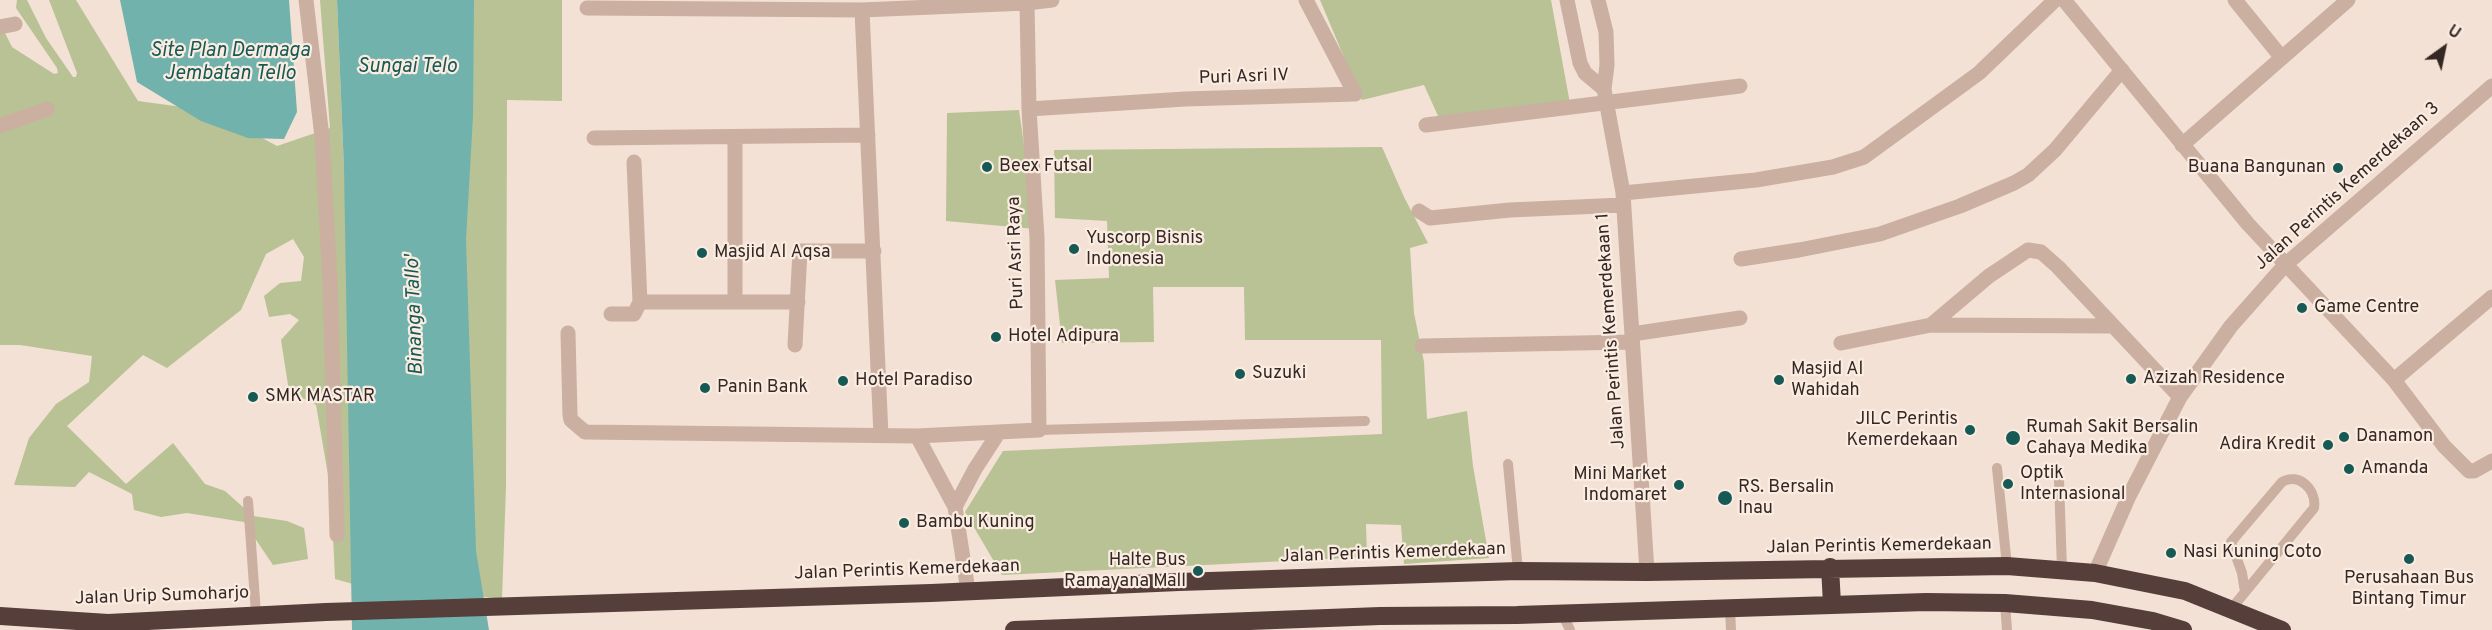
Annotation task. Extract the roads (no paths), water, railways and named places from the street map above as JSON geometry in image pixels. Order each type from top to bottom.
[{"type":"highway","name":"Jalan Perintis Kemerdekaan","points":[[326,612],[1518,571],[1647,572],[1830,567],[2007,566],[2095,573],[2185,591],[2282,630]]},
{"type":"highway","points":[[1830,567],[1832,604]]},
{"type":"highway","points":[[1014,630],[1926,602],[2005,603],[2092,610],[2153,621],[2183,630]]},
{"type":"highway","name":"Jalan Urip Sumoharjo","points":[[0,616],[108,623],[326,612]]},
{"type":"street","points":[[306,0],[322,137],[330,282],[337,535]]},
{"type":"street","points":[[587,8],[802,5],[862,10],[958,3],[1028,3],[1052,0]]},
{"type":"street","name":"Puri Asri IV","points":[[1029,109],[1185,99],[1355,94],[1306,0]]},
{"type":"street","points":[[1567,0],[1584,73],[1605,95]]},
{"type":"street","name":"Jalan Perintis Kemerdekaan 1","points":[[1598,0],[1606,32],[1605,95],[1623,199],[1647,572]]},
{"type":"street","points":[[1419,211],[1430,218],[1623,199],[1833,167],[1864,158],[1979,73],[2055,0]]},
{"type":"street","points":[[2064,0],[2182,145],[2285,266],[2394,380],[2444,446],[2466,469],[2474,471],[2492,461]]},
{"type":"street","points":[[2235,0],[2282,58]]},
{"type":"street","points":[[2182,145],[2348,0]]},
{"type":"street","name":"Puri Asri Raya","points":[[1028,3],[1029,109],[1037,238],[1039,430]]},
{"type":"street","points":[[862,10],[882,435]]},
{"type":"street","points":[[0,27],[15,24]]},
{"type":"street","points":[[1741,259],[1880,234],[1960,206],[2014,183],[2055,150],[2122,70]]},
{"type":"street","points":[[1426,124],[1605,95],[1740,86]]},
{"type":"street","name":"Jalan Perintis Kemerdekaan 3","points":[[2095,573],[2129,496],[2180,397],[2231,326],[2285,266],[2492,86]]},
{"type":"street","points":[[0,126],[47,109]]},
{"type":"street","points":[[594,138],[868,135]]},
{"type":"street","points":[[735,138],[735,302]]},
{"type":"street","points":[[611,314],[634,314],[640,302],[634,162]]},
{"type":"street","points":[[1931,325],[1989,276],[2028,250],[2041,252],[2058,267],[2180,397]]},
{"type":"street","points":[[795,345],[800,251],[874,251]]},
{"type":"street","points":[[2394,380],[2492,297]]},
{"type":"street","points":[[640,302],[798,302]]},
{"type":"street","points":[[1422,346],[1632,338],[1740,318]]},
{"type":"street","points":[[1841,344],[1931,325],[2112,326]]},
{"type":"street","points":[[568,333],[570,415],[572,420],[585,432],[917,436],[1039,430]]},
{"type":"street","points":[[955,507],[975,468],[999,432]]},
{"type":"street","points":[[917,436],[955,507],[968,591]]},
{"type":"lane","points":[[1039,430],[1365,421]]},
{"type":"lane","points":[[1508,464],[1518,571]]},
{"type":"lane","points":[[1997,468],[2007,566]]},
{"type":"lane","points":[[2232,608],[2314,508],[2315,497],[2311,490],[2298,480],[2286,479],[2282,482],[2231,542],[2242,573],[2245,592]]},
{"type":"lane","points":[[2059,480],[2062,570]]},
{"type":"lane","points":[[248,501],[256,614]]},
{"type":"lane","points":[[2005,603],[2007,630]]},
{"type":"lane","points":[[1730,608],[1731,630]]},
{"type":"lane","points":[[1562,613],[1570,630]]},
{"type":"water","name":"Site Plan Dermaga Jembatan Tello","points":[[120,0],[289,0],[297,112],[284,139],[248,138],[201,121],[137,82]]},
{"type":"water","name":"Sungai Telo","points":[[337,0],[474,0],[473,116],[466,240],[476,551],[489,630],[352,630],[344,169]]},
{"type":"place","name":"Beex Futsal","points":[[987,167]]},
{"type":"place","name":"Buana Bangunan","points":[[2338,168]]},
{"type":"place","name":"Yuscorp Bisnis Indonesia","points":[[1074,249]]},
{"type":"place","name":"Masjid Al Aqsa","points":[[702,253]]},
{"type":"place","name":"Game Centre","points":[[2302,308]]},
{"type":"place","name":"Hotel Adipura","points":[[996,337]]},
{"type":"place","name":"Suzuki","points":[[1240,374]]},
{"type":"place","name":"Azizah Residence","points":[[2131,379]]},
{"type":"place","name":"Masjid Al Wahidah","points":[[1779,380]]},
{"type":"place","name":"Hotel Paradiso","points":[[843,381]]},
{"type":"place","name":"Panin Bank","points":[[705,388]]},
{"type":"place","name":"SMK MASTAR","points":[[253,397]]},
{"type":"place","name":"JILC Perintis Kemerdekaan","points":[[1970,430]]},
{"type":"place","name":"Danamon","points":[[2344,437]]},
{"type":"place","name":"Rumah Sakit Bersalin Cahaya Medika","points":[[2013,438]]},
{"type":"place","name":"Adira Kredit","points":[[2328,445]]},
{"type":"place","name":"Amanda","points":[[2349,469]]},
{"type":"place","name":"Optik Internasional","points":[[2008,484]]},
{"type":"place","name":"Mini Market Indomaret","points":[[1679,485]]},
{"type":"place","name":"RS. Bersalin Inau","points":[[1725,498]]},
{"type":"place","name":"Bambu Kuning","points":[[904,523]]},
{"type":"place","name":"Nasi Kuning Coto","points":[[2171,553]]},
{"type":"place","name":"Perusahaan Bus Bintang Timur","points":[[2409,559]]},
{"type":"place","name":"Halte Bus Ramayana Mall","points":[[1198,571]]},
{"type":"water label","name":"Binanga Tallo'","points":[[416,315]]}]
